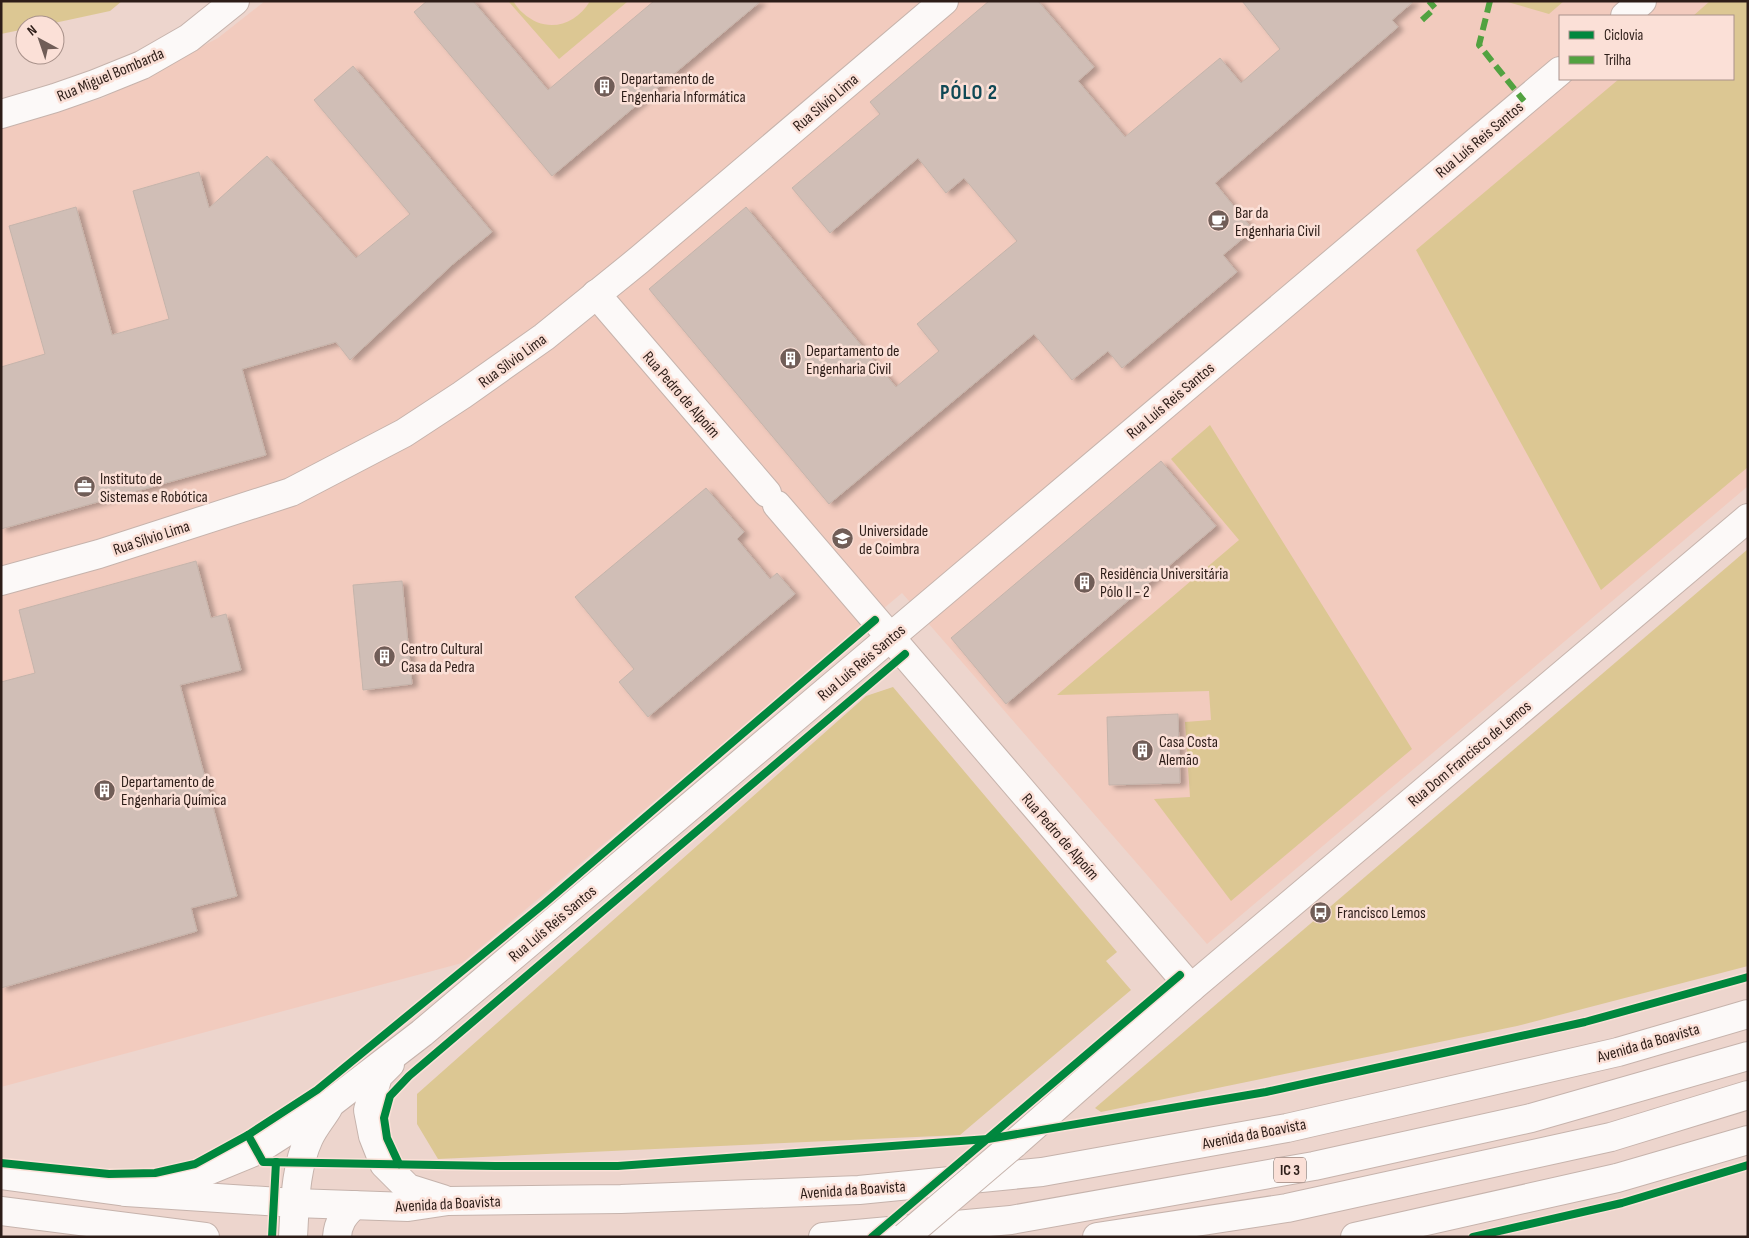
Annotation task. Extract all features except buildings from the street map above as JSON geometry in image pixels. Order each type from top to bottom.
[{"type":"main road","name":"Rua Miguel Bombarda","points":[[1,114],[64,96],[142,64],[189,38],[235,1]]},
{"type":"main road","name":"Rua Sílvio Lima","points":[[1,581],[99,554],[291,492],[404,433],[544,337],[639,260],[944,1]]},
{"type":"main road","points":[[1626,15],[1642,1]]},
{"type":"main road","name":"Rua Luís Reis Santos","points":[[126,1192],[178,1183],[256,1150],[331,1103],[422,1033],[1559,72]]},
{"type":"main road","name":"Rua Pedro de Alpoím","points":[[596,294],[1191,988]]},
{"type":"main road","name":"Rua Dom Francisco de Lemos","points":[[1191,988],[1748,518]]},
{"type":"main road","points":[[905,1237],[1191,988]]},
{"type":"main road","name":"Avenida da Boavista","points":[[1,1175],[126,1192],[295,1203],[408,1207],[448,1201],[621,1199],[859,1190],[1042,1172],[1287,1128],[1455,1091],[1618,1052],[1748,1014]]},
{"type":"main road","points":[[422,1033],[378,1076],[368,1110],[373,1136],[384,1164],[408,1188],[448,1201]]},
{"type":"main road","name":"IC 3","points":[[823,1237],[1011,1220],[1314,1166],[1531,1118],[1748,1056]]},
{"type":"main road","name":"IC 3","points":[[1096,1237],[1297,1206],[1611,1137],[1748,1095]]},
{"type":"main road","points":[[293,1237],[300,1163],[309,1137],[331,1103]]},
{"type":"main road","points":[[1356,1237],[1617,1178],[1748,1140]]},
{"type":"main road","points":[[337,1237],[342,1217],[354,1205]]},
{"type":"main road","points":[[1,1211],[204,1237]]},
{"type":"shaded area","points":[[1,1],[122,1],[110,11],[65,21],[65,15],[15,15],[15,31],[1,34]]},
{"type":"shaded area","name":"Universidade de Coimbra","points":[[265,1],[1748,1],[1748,486],[1207,944],[902,593],[462,963],[1,1087],[1,127],[103,98],[218,38]]},
{"type":"shaded area","points":[[511,1],[532,20],[550,25],[568,21],[584,10],[590,1],[627,2],[559,59],[509,2]]},
{"type":"shaded area","points":[[1504,1],[1564,1],[1549,14]]},
{"type":"shaded area","points":[[1710,1],[1748,1],[1748,467],[1601,590],[1416,250],[1618,80],[1734,80],[1734,15],[1694,15]]},
{"type":"shaded area","points":[[1210,425],[1412,749],[1231,901],[1154,799],[1190,797],[1185,722],[1211,720],[1209,691],[1057,695],[1239,540],[1171,459]]},
{"type":"shaded area","points":[[1748,549],[1748,966],[1517,1026],[1101,1112],[1095,1108]]},
{"type":"shaded area","points":[[893,687],[1117,952],[1106,961],[1131,990],[960,1135],[438,1159],[417,1124],[417,1094],[866,696]]},
{"type":"marked path","points":[[1422,20],[1435,8],[1429,1]]},
{"type":"marked path","points":[[1490,1],[1479,45],[1524,101]]},
{"type":"cycle path","points":[[1,1163],[109,1174],[155,1173],[195,1164],[248,1135],[317,1090],[545,903],[875,620]]},
{"type":"cycle path","points":[[399,1164],[387,1138],[384,1118],[390,1096],[409,1076],[905,654]]},
{"type":"cycle path","points":[[872,1237],[1180,975]]},
{"type":"cycle path","points":[[248,1135],[263,1162],[495,1166],[618,1166],[988,1139],[1266,1092],[1585,1022],[1748,977]]},
{"type":"cycle path","points":[[272,1237],[276,1162]]},
{"type":"cycle path","points":[[1473,1237],[1622,1203],[1748,1165]]},
{"type":"place","name":"Departamento de Engenharia Informática","points":[[605,87]]},
{"type":"place","name":"Bar da Engenharia Civil","points":[[1219,221]]},
{"type":"place","name":"Departamento de Engenharia Civil","points":[[790,359]]},
{"type":"place","name":"Instituto de Sistemas e Robótica","points":[[84,487]]},
{"type":"place","name":"Universidade de Coimbra","points":[[843,539]]},
{"type":"place","name":"Residência Universitária Pólo II - 2","points":[[1084,582]]},
{"type":"place","name":"Centro Cultural Casa da Pedra","points":[[385,657]]},
{"type":"place","name":"Casa Costa Alemão","points":[[1143,750]]},
{"type":"place","name":"Departamento de Engenharia Química","points":[[105,790]]},
{"type":"place","name":"Francisco Lemos","points":[[1321,912]]},
{"type":"district","name":"PÓLO 2","points":[[969,92]]}]
